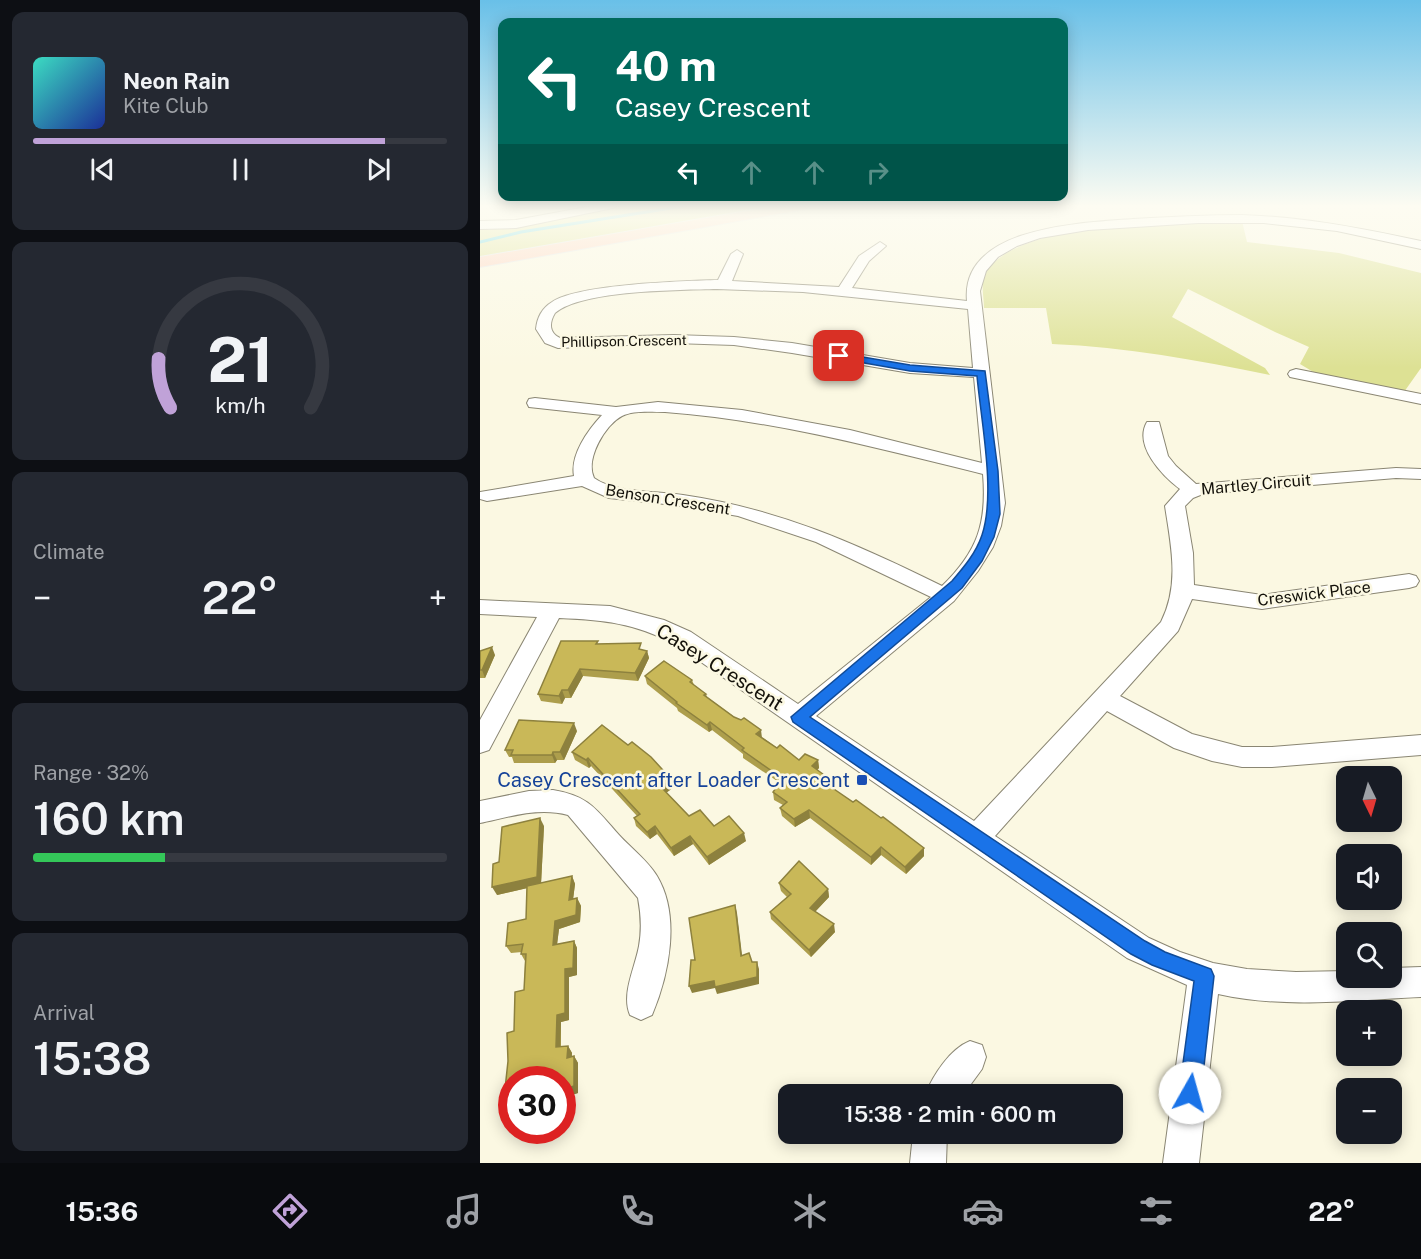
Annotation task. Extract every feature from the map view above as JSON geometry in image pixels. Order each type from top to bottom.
[{"type":"main road","points":[[480,262],[496,259]]},
{"type":"street","points":[[724,283],[735,259]]},
{"type":"street","points":[[843,292],[864,259]]},
{"type":"street","points":[[799,717],[946,596],[976,561],[988,537],[995,502],[974,280],[989,259]]},
{"type":"street","name":"Phillipson Crescent","points":[[975,306],[843,292],[724,283],[663,286],[571,299],[555,305],[545,314],[546,334],[554,342],[567,344],[675,339],[734,341],[792,348],[910,368],[982,373]]},
{"type":"street","points":[[1296,374],[1421,399]]},
{"type":"street","points":[[535,403],[616,412],[653,407],[758,417],[807,426],[992,471]]},
{"type":"street","name":"Benson Crescent","points":[[616,412],[596,432],[582,467],[586,480],[595,487],[609,492],[706,504],[778,521],[847,546],[946,596]]},
{"type":"street","points":[[1153,426],[1152,441],[1159,458],[1172,474],[1192,490]]},
{"type":"street","name":"Martley Circuit","points":[[976,838],[1170,626],[1180,609],[1185,591],[1175,506],[1180,496],[1192,490],[1396,473],[1421,474]]},
{"type":"street","points":[[487,495],[586,480]]},
{"type":"street","name":"Creswick Place","points":[[1185,591],[1262,602],[1408,581]]},
{"type":"street","name":"Casey Crescent","points":[[480,607],[610,613],[656,624],[683,638],[1138,948],[1159,959],[1204,976],[1267,986],[1421,982]]},
{"type":"street","points":[[480,743],[487,717],[552,610]]},
{"type":"street","points":[[1104,698],[1183,741],[1212,752],[1242,757],[1272,757],[1421,745]]},
{"type":"street","points":[[480,812],[542,799],[561,801],[577,807],[646,884],[653,895],[657,927],[642,1004]]},
{"type":"street","points":[[1181,1163],[1204,976]]},
{"type":"street","points":[[950,1084],[970,1057]]},
{"type":"street","points":[[928,1163],[929,1144]]},
{"type":"green space","points":[[999,259],[1365,259],[1421,273],[1421,368],[1404,392],[1315,373],[1300,364],[1309,347],[1188,289],[1172,317],[1265,368],[1270,375],[1161,355],[1052,344],[1046,308],[984,308],[983,285],[986,272]]},
{"type":"building","points":[[561,641],[598,641],[596,644],[641,643],[639,649],[647,651],[635,673],[580,669],[568,690],[562,690],[559,696],[538,694]]},
{"type":"building","points":[[492,647],[482,670],[480,670],[480,651]]},
{"type":"building","points":[[664,661],[692,680],[690,682],[706,694],[704,695],[734,717],[741,720],[744,718],[761,730],[756,734],[777,748],[780,745],[799,760],[805,754],[818,760],[812,766],[835,783],[831,787],[853,802],[856,800],[881,818],[883,817],[924,848],[905,867],[881,847],[871,857],[809,810],[794,819],[780,808],[787,802],[773,792],[783,779],[742,750],[744,748],[710,722],[707,725],[676,703],[645,676]]},
{"type":"building","points":[[519,720],[574,723],[560,752],[553,752],[552,755],[511,755],[513,750],[505,750]]},
{"type":"building","points":[[602,725],[628,745],[632,742],[651,757],[672,780],[661,787],[689,816],[700,810],[714,826],[729,816],[744,833],[707,857],[690,836],[671,848],[655,826],[647,832],[634,818],[640,814],[588,758],[586,760],[572,752]]},
{"type":"building","points":[[540,818],[537,877],[492,887],[493,864],[499,862],[502,827]]},
{"type":"building","points":[[799,861],[828,889],[810,908],[834,924],[809,950],[770,912],[791,894],[779,883]]},
{"type":"building","points":[[572,876],[569,900],[577,898],[576,915],[555,921],[553,945],[574,941],[573,968],[565,969],[565,1013],[557,1015],[556,1047],[568,1046],[567,1058],[574,1056],[574,1066],[507,1066],[507,1033],[514,1031],[515,992],[524,990],[526,954],[521,954],[523,944],[506,946],[508,923],[526,919],[527,886]]},
{"type":"building","points":[[735,905],[741,956],[749,953],[752,962],[757,962],[757,977],[715,987],[714,981],[689,986],[691,960],[695,960],[689,918]]},
{"type":"place","name":"Casey Crescent after Loader Crescent","points":[[862,780]]},
{"type":"route","points":[[839,356],[910,368],[982,373],[995,502],[994,514],[988,537],[976,561],[957,585],[799,717],[1138,948],[1159,959],[1204,976],[1190,1093]]}]
